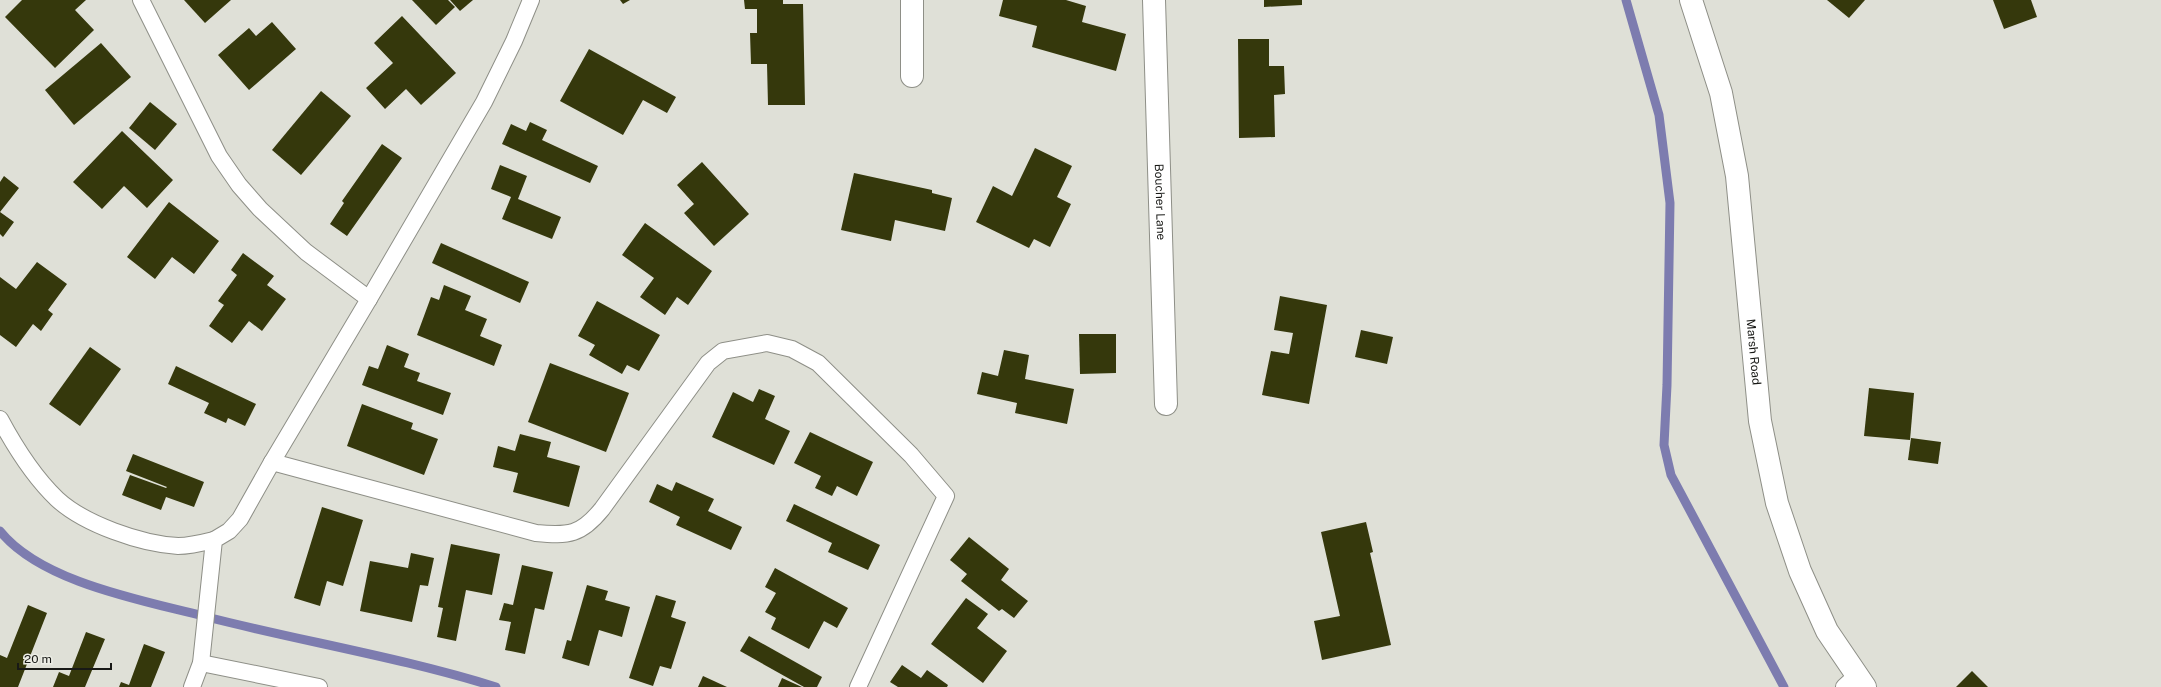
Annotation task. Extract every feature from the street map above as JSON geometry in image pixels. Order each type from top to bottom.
[{"type":"street","points":[[912,0],[912,76]]},
{"type":"street","name":"Boucher Lane","points":[[1154,0],[1166,404]]},
{"type":"street","name":"Marsh Road","points":[[1691,0],[1721,93],[1737,176],[1760,421],[1776,503],[1800,571],[1827,630],[1855,683]]},
{"type":"lane","points":[[141,0],[219,156],[239,185],[260,209],[306,252],[370,299]]},
{"type":"lane","points":[[0,419],[43,484],[58,500],[79,515],[114,532],[154,542],[178,546],[214,540],[229,531],[240,519],[484,102],[514,41],[531,0]]},
{"type":"lane","points":[[272,462],[536,533],[557,535],[573,533],[590,524],[602,509],[708,363],[723,351],[738,347],[766,343],[792,348],[818,363],[911,456],[946,496],[858,687]]},
{"type":"lane","points":[[192,687],[201,663],[214,540]]},
{"type":"lane","points":[[201,663],[319,687]]},
{"type":"building","points":[[22,0],[86,0],[75,10],[94,30],[55,68],[5,17]]},
{"type":"building","points":[[184,0],[231,0],[205,23]]},
{"type":"building","points":[[412,0],[448,0],[455,7],[436,25]]},
{"type":"building","points":[[450,0],[473,0],[460,11]]},
{"type":"building","points":[[620,0],[630,0],[623,4]]},
{"type":"building","points":[[744,0],[783,0],[783,4],[803,4],[805,105],[768,105],[767,64],[751,64],[750,33],[757,33],[757,9],[745,9]]},
{"type":"building","points":[[1003,0],[1066,0],[1086,6],[1082,22],[1126,34],[1116,71],[1032,47],[1037,26],[999,16]]},
{"type":"building","points":[[1264,0],[1302,0],[1302,5],[1264,7]]},
{"type":"building","points":[[1827,0],[1865,0],[1849,18]]},
{"type":"building","points":[[1993,0],[2031,0],[2037,17],[2004,29]]},
{"type":"building","points":[[402,16],[456,73],[421,105],[406,89],[385,109],[366,88],[393,63],[374,43]]},
{"type":"building","points":[[272,22],[296,49],[249,90],[218,55],[249,28],[256,36]]},
{"type":"building","points":[[1238,39],[1269,39],[1269,66],[1284,66],[1285,94],[1274,95],[1275,137],[1239,138]]},
{"type":"building","points":[[101,43],[131,77],[74,125],[45,90]]},
{"type":"building","points":[[589,49],[676,97],[667,113],[643,100],[623,135],[560,101]]},
{"type":"building","points":[[321,91],[351,116],[301,175],[272,150]]},
{"type":"building","points":[[150,102],[177,124],[155,150],[129,128]]},
{"type":"building","points":[[530,122],[547,130],[542,140],[598,166],[590,183],[502,144],[511,124],[526,131]]},
{"type":"building","points":[[122,131],[173,180],[147,208],[124,186],[102,209],[73,182]]},
{"type":"building","points":[[382,144],[402,158],[347,236],[330,224],[344,203],[342,201]]},
{"type":"building","points":[[1035,148],[1072,166],[1057,197],[1071,204],[1050,247],[1034,239],[1029,248],[976,222],[993,186],[1012,196]]},
{"type":"building","points":[[702,162],[749,214],[714,246],[684,213],[694,204],[677,185]]},
{"type":"building","points":[[500,165],[527,176],[518,199],[561,217],[552,239],[502,219],[511,197],[491,189]]},
{"type":"building","points":[[854,173],[932,190],[932,193],[952,198],[945,231],[895,220],[891,241],[841,230]]},
{"type":"building","points":[[4,176],[19,188],[0,212],[0,182]]},
{"type":"building","points":[[169,202],[219,241],[194,274],[172,257],[155,279],[127,257]]},
{"type":"building","points":[[0,212],[14,222],[3,237],[0,234]]},
{"type":"building","points":[[645,223],[712,271],[688,305],[677,297],[665,315],[640,297],[654,278],[622,255]]},
{"type":"building","points":[[441,243],[529,282],[520,303],[432,263]]},
{"type":"building","points":[[243,253],[274,276],[267,285],[286,299],[262,331],[249,321],[232,343],[209,326],[224,305],[218,301],[237,275],[231,270]]},
{"type":"building","points":[[37,262],[67,284],[48,310],[53,314],[41,331],[33,324],[16,347],[0,335],[0,277],[16,289]]},
{"type":"building","points":[[444,285],[471,296],[465,310],[487,319],[480,336],[502,345],[494,366],[417,335],[431,297],[439,300]]},
{"type":"building","points":[[1280,296],[1327,305],[1309,404],[1262,395],[1271,351],[1289,354],[1293,333],[1274,330]]},
{"type":"building","points":[[597,301],[660,335],[639,371],[627,365],[622,374],[589,355],[595,345],[578,336]]},
{"type":"building","points":[[1361,330],[1393,337],[1387,364],[1355,357]]},
{"type":"building","points":[[1079,334],[1116,334],[1116,373],[1080,374]]},
{"type":"building","points":[[387,345],[409,354],[404,367],[420,373],[417,381],[451,393],[443,415],[362,385],[369,366],[378,369]]},
{"type":"building","points":[[90,347],[121,369],[80,426],[49,404]]},
{"type":"building","points":[[1004,350],[1029,355],[1025,379],[1074,389],[1067,424],[1015,413],[1017,403],[977,394],[982,372],[998,376]]},
{"type":"building","points":[[550,363],[629,393],[606,452],[528,422]]},
{"type":"building","points":[[176,366],[256,404],[245,426],[228,418],[226,423],[204,413],[209,403],[168,384]]},
{"type":"building","points":[[1869,388],[1914,393],[1910,440],[1864,436]]},
{"type":"building","points":[[759,389],[775,396],[765,419],[790,431],[774,465],[712,437],[733,392],[753,402]]},
{"type":"building","points":[[362,404],[413,423],[411,429],[438,439],[424,475],[347,446]]},
{"type":"building","points":[[810,432],[873,462],[857,496],[837,486],[832,496],[815,488],[821,476],[794,463]]},
{"type":"building","points":[[520,434],[551,442],[547,457],[580,466],[569,507],[513,492],[518,473],[493,467],[498,446],[515,451]]},
{"type":"building","points":[[1911,438],[1941,442],[1938,464],[1908,460]]},
{"type":"building","points":[[133,454],[204,482],[194,507],[166,497],[161,510],[122,495],[130,475],[166,488],[167,487],[126,471]]},
{"type":"building","points":[[676,482],[714,499],[708,511],[742,527],[731,550],[676,525],[680,517],[649,502],[657,484],[672,491]]},
{"type":"building","points":[[794,504],[880,545],[868,570],[828,552],[832,543],[786,521]]},
{"type":"building","points":[[322,507],[363,520],[343,586],[327,581],[320,606],[294,598]]},
{"type":"building","points":[[1366,522],[1373,552],[1370,553],[1391,645],[1322,660],[1314,621],[1340,616],[1321,532]]},
{"type":"building","points":[[969,537],[1009,569],[1001,580],[1028,601],[1014,618],[1002,609],[999,611],[961,581],[967,574],[950,560]]},
{"type":"building","points":[[451,544],[500,554],[492,595],[466,590],[456,641],[437,637],[443,608],[438,607]]},
{"type":"building","points":[[411,553],[434,558],[428,586],[420,585],[412,622],[360,611],[370,561],[408,568]]},
{"type":"building","points":[[522,565],[553,572],[544,610],[535,608],[525,654],[505,650],[511,622],[499,620],[504,603],[513,605]]},
{"type":"building","points":[[775,568],[848,608],[837,628],[824,621],[809,649],[771,629],[776,618],[765,612],[776,593],[765,587]]},
{"type":"building","points":[[587,585],[608,591],[605,600],[630,607],[622,637],[599,630],[589,666],[562,658],[567,640],[571,641]]},
{"type":"building","points":[[656,595],[676,601],[671,617],[686,622],[671,669],[660,666],[653,686],[629,678]]},
{"type":"building","points":[[966,598],[988,614],[977,628],[1007,651],[983,683],[931,644]]},
{"type":"building","points":[[28,605],[47,613],[18,687],[0,687],[0,655],[7,658]]},
{"type":"building","points":[[86,632],[105,639],[85,687],[53,687],[59,672],[69,676]]},
{"type":"building","points":[[749,636],[822,677],[817,687],[804,687],[740,651]]},
{"type":"building","points":[[144,644],[165,652],[151,687],[119,687],[121,682],[129,685]]},
{"type":"building","points":[[902,665],[921,678],[927,670],[948,685],[947,687],[898,687],[890,682]]},
{"type":"building","points":[[1972,671],[1988,687],[1956,687]]},
{"type":"building","points":[[703,676],[727,687],[698,687]]},
{"type":"building","points":[[782,678],[802,687],[778,687]]},
{"type":"waterway","points":[[1626,0],[1659,115],[1670,203],[1667,385],[1664,445],[1671,475],[1784,687]]},
{"type":"waterway","points":[[0,531],[18,549],[40,564],[94,587],[122,596],[240,625],[387,658],[460,676],[496,687]]}]
